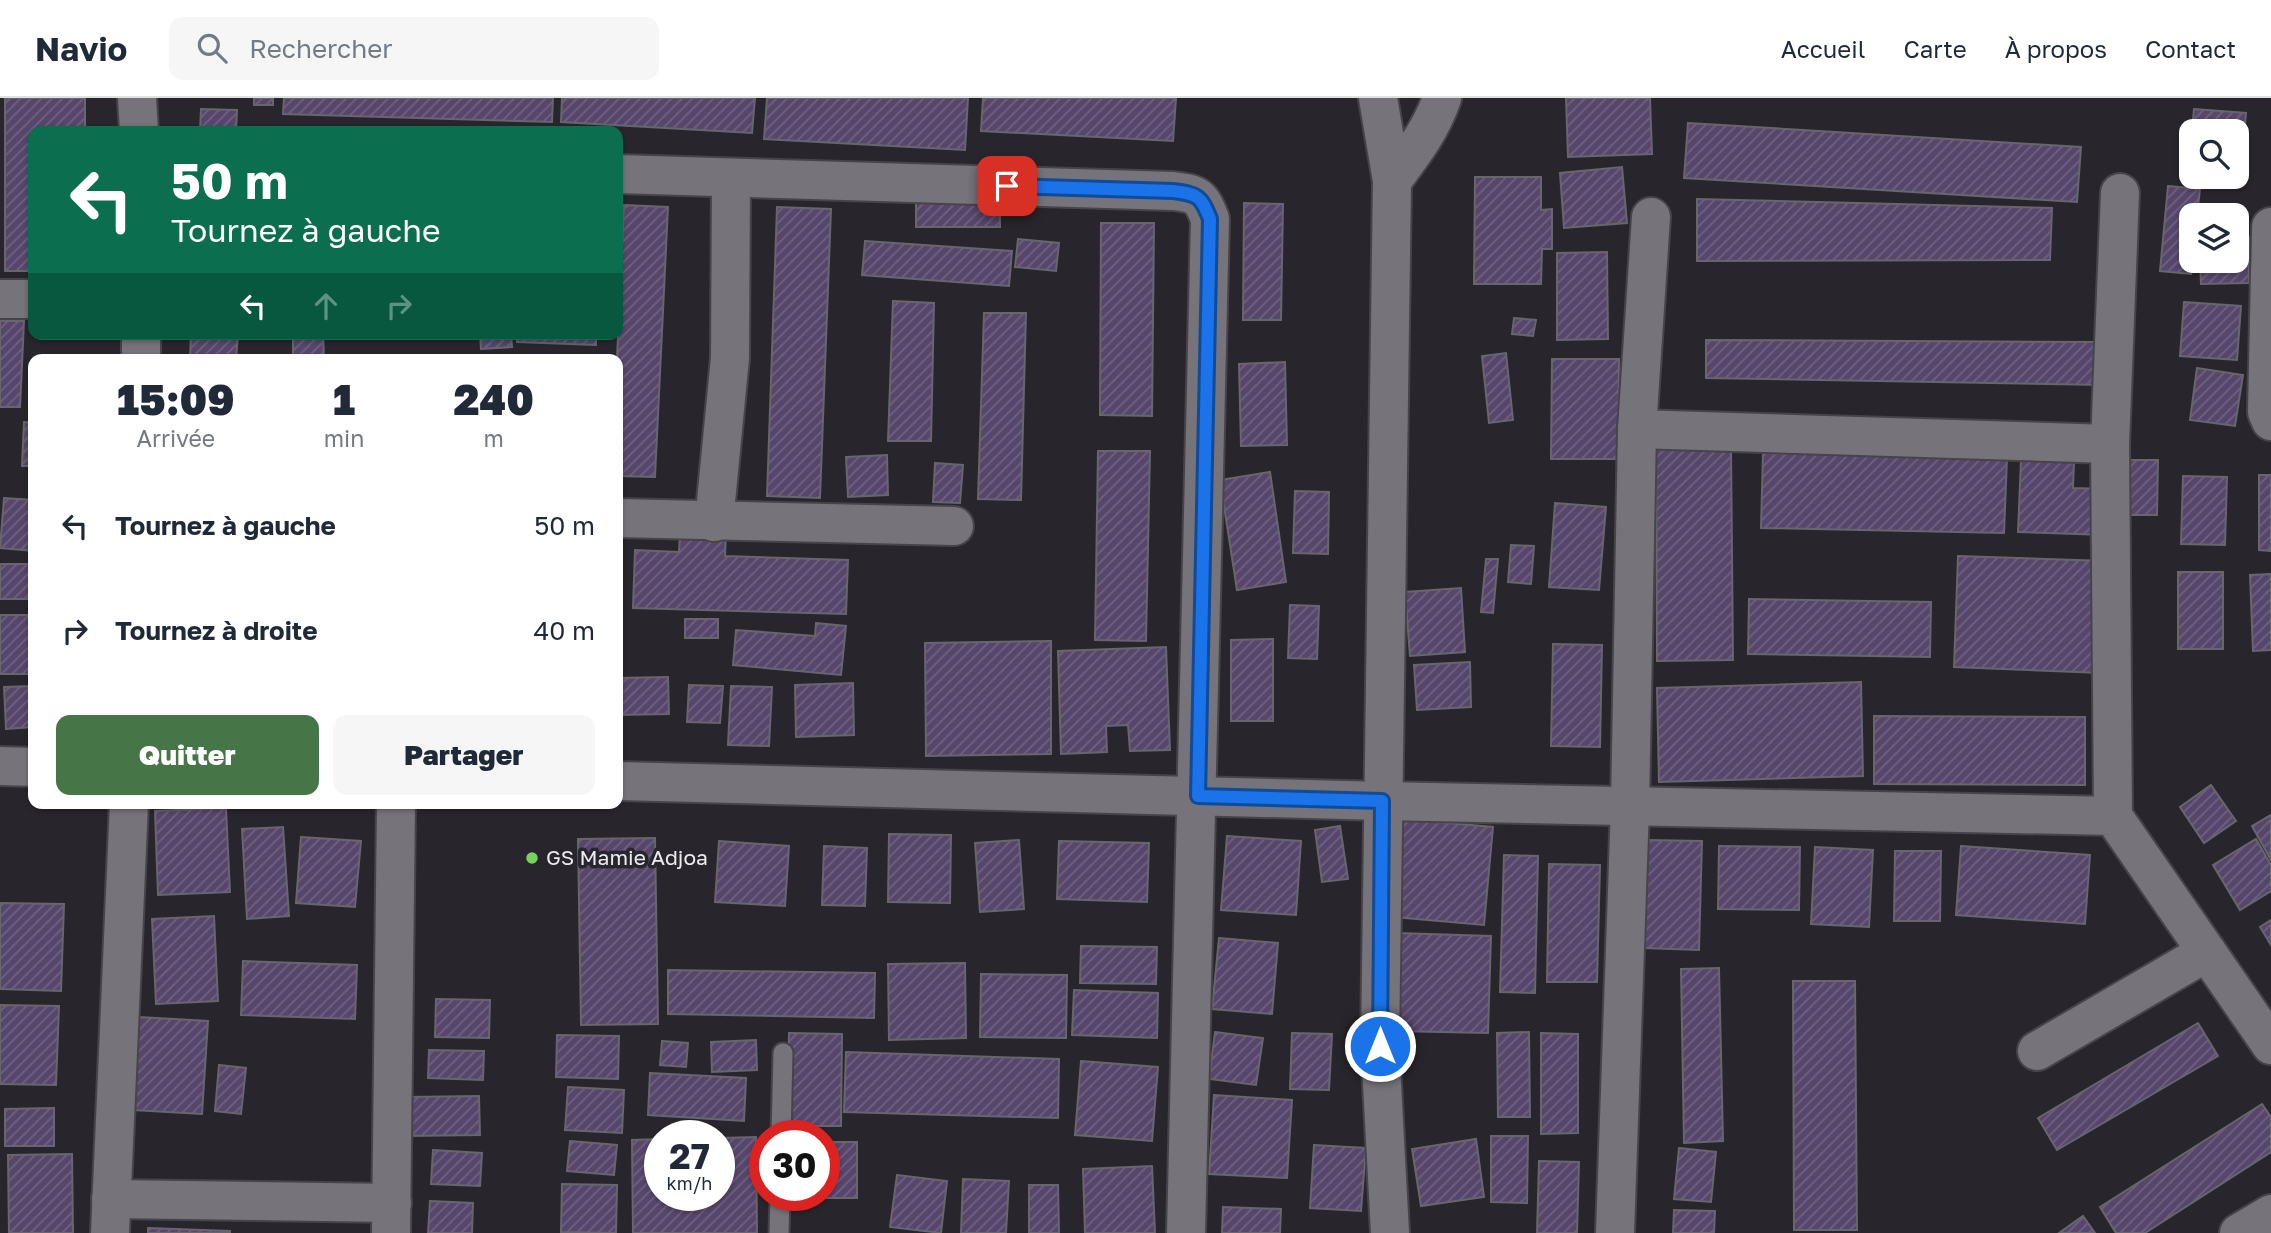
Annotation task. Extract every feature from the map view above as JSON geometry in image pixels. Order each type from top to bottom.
[{"type":"street","points":[[137,98],[139,126]]},
{"type":"street","points":[[1378,98],[1392,181],[1380,1046],[1390,1233]]},
{"type":"street","points":[[1392,181],[1422,141],[1436,118],[1443,98]]},
{"type":"street","points":[[623,174],[1173,191],[1189,193],[1203,201],[1210,219],[1186,1233]]},
{"type":"street","points":[[714,522],[730,358],[731,178]]},
{"type":"street","points":[[2120,193],[2110,444],[2113,816],[2271,1045]]},
{"type":"street","points":[[1615,1233],[1630,806],[1637,429],[1651,217]]},
{"type":"street","points":[[2271,227],[2267,412],[2271,421]]},
{"type":"street","points":[[0,299],[28,299]]},
{"type":"street","points":[[1637,429],[2110,444]]},
{"type":"street","points":[[623,518],[954,526]]},
{"type":"street","points":[[0,766],[28,767]]},
{"type":"street","points":[[623,781],[1382,801],[2113,816]]},
{"type":"street","points":[[130,809],[110,1216],[392,1218],[396,809]]},
{"type":"street","points":[[2037,1051],[2207,953]]},
{"type":"street","points":[[2239,1233],[2271,1214]]},
{"type":"lane","points":[[781,1120],[783,1053]]},
{"type":"lane","points":[[779,1233],[780,1211]]},
{"type":"building","points":[[5,98],[85,98],[85,126],[28,126],[28,271],[5,271]]},
{"type":"building","points":[[254,98],[273,98],[273,105],[254,105]]},
{"type":"building","points":[[284,98],[553,98],[552,122],[283,114]]},
{"type":"building","points":[[562,98],[755,98],[752,133],[561,122]]},
{"type":"building","points":[[767,98],[968,98],[965,150],[764,139]]},
{"type":"building","points":[[983,98],[1176,98],[1173,141],[981,131]]},
{"type":"building","points":[[1566,98],[1650,98],[1652,154],[1568,157]]},
{"type":"building","points":[[201,109],[237,110],[236,126],[200,126]]},
{"type":"building","points":[[2194,109],[2246,113],[2245,119],[2193,119]]},
{"type":"building","points":[[1688,123],[2081,147],[2077,202],[1684,178]]},
{"type":"building","points":[[1622,167],[1627,223],[1564,228],[1560,173]]},
{"type":"building","points":[[1475,177],[1541,177],[1541,210],[1552,209],[1552,249],[1542,249],[1541,284],[1474,284]]},
{"type":"building","points":[[2168,186],[2200,189],[2198,203],[2179,203],[2179,273],[2160,271]]},
{"type":"building","points":[[1697,199],[2052,208],[2050,260],[1697,261]]},
{"type":"building","points":[[916,200],[1000,200],[1000,227],[916,227]]},
{"type":"building","points":[[1244,203],[1283,204],[1281,320],[1243,320]]},
{"type":"building","points":[[624,205],[668,207],[655,477],[623,476],[623,354],[617,354],[618,340],[623,340]]},
{"type":"building","points":[[777,207],[831,209],[820,498],[767,496]]},
{"type":"building","points":[[1101,223],[1154,223],[1152,416],[1100,415]]},
{"type":"building","points":[[1018,239],[1059,243],[1056,271],[1015,267]]},
{"type":"building","points":[[865,241],[1012,251],[1009,286],[862,275]]},
{"type":"building","points":[[1607,252],[1608,339],[1557,340],[1557,253]]},
{"type":"building","points":[[2201,273],[2249,273],[2249,283],[2201,284]]},
{"type":"building","points":[[893,301],[934,303],[931,441],[888,441]]},
{"type":"building","points":[[2184,302],[2241,306],[2237,360],[2180,356]]},
{"type":"building","points":[[984,313],[1026,313],[1021,500],[978,499]]},
{"type":"building","points":[[1514,318],[1536,320],[1533,336],[1512,334]]},
{"type":"building","points":[[0,321],[24,321],[20,407],[0,407]]},
{"type":"building","points":[[191,340],[238,340],[236,354],[190,354]]},
{"type":"building","points":[[293,340],[323,340],[324,354],[293,354]]},
{"type":"building","points":[[480,340],[511,340],[512,347],[481,349]]},
{"type":"building","points":[[596,340],[596,345],[517,342]]},
{"type":"building","points":[[1706,340],[2102,342],[2103,385],[1706,378]]},
{"type":"building","points":[[1506,353],[1513,420],[1489,423],[1482,356]]},
{"type":"building","points":[[1552,359],[1619,359],[1618,459],[1551,459]]},
{"type":"building","points":[[1285,362],[1287,445],[1241,446],[1239,364]]},
{"type":"building","points":[[2197,368],[2243,375],[2235,426],[2190,420]]},
{"type":"building","points":[[24,422],[28,422],[28,466],[22,466]]},
{"type":"building","points":[[1656,449],[1731,449],[1733,660],[1657,661]]},
{"type":"building","points":[[1098,451],[1150,451],[1146,641],[1095,640]]},
{"type":"building","points":[[1763,453],[2007,458],[2004,533],[1761,528]]},
{"type":"building","points":[[887,455],[888,495],[848,497],[846,457]]},
{"type":"building","points":[[2021,460],[2074,462],[2073,488],[2107,489],[2105,535],[2018,532]]},
{"type":"building","points":[[2130,460],[2158,460],[2157,515],[2129,515]]},
{"type":"building","points":[[935,463],[963,465],[960,503],[933,502]]},
{"type":"building","points":[[1270,472],[1286,582],[1237,590],[1220,480]]},
{"type":"building","points":[[2259,475],[2271,475],[2271,551],[2259,550]]},
{"type":"building","points":[[2183,476],[2227,477],[2225,545],[2181,544]]},
{"type":"building","points":[[1295,491],[1329,492],[1328,554],[1293,553]]},
{"type":"building","points":[[4,498],[28,500],[28,551],[0,548]]},
{"type":"building","points":[[1555,503],[1606,507],[1599,590],[1549,587]]},
{"type":"building","points":[[680,532],[726,533],[725,556],[848,560],[846,614],[633,608],[635,550],[679,552]]},
{"type":"building","points":[[1511,545],[1534,546],[1531,584],[1508,582]]},
{"type":"building","points":[[1958,556],[2106,561],[2101,673],[1954,667]]},
{"type":"building","points":[[1486,559],[1498,559],[1493,613],[1481,612]]},
{"type":"building","points":[[0,564],[28,564],[28,599],[0,599]]},
{"type":"building","points":[[2178,572],[2223,572],[2223,649],[2178,649]]},
{"type":"building","points":[[2271,574],[2271,650],[2253,651],[2250,575]]},
{"type":"building","points":[[1461,588],[1465,652],[1410,656],[1405,592]]},
{"type":"building","points":[[1749,599],[1931,602],[1930,657],[1748,654]]},
{"type":"building","points":[[1290,605],[1319,606],[1317,659],[1288,658]]},
{"type":"building","points":[[0,615],[28,615],[28,674],[0,674]]},
{"type":"building","points":[[685,619],[718,619],[718,638],[685,638]]},
{"type":"building","points":[[816,623],[846,626],[841,675],[733,665],[736,630],[815,636]]},
{"type":"building","points":[[1273,639],[1273,721],[1231,721],[1231,640]]},
{"type":"building","points":[[1051,641],[1051,754],[926,756],[925,643]]},
{"type":"building","points":[[1553,644],[1602,645],[1600,747],[1551,746]]},
{"type":"building","points":[[1166,647],[1170,750],[1130,751],[1128,725],[1106,726],[1107,752],[1061,754],[1058,651]]},
{"type":"building","points":[[1470,662],[1471,707],[1417,710],[1414,665]]},
{"type":"building","points":[[668,677],[669,714],[623,715],[623,678]]},
{"type":"building","points":[[1861,682],[1863,776],[1659,782],[1657,688]]},
{"type":"building","points":[[853,683],[854,735],[796,737],[795,685]]},
{"type":"building","points":[[689,685],[723,686],[720,723],[687,722]]},
{"type":"building","points":[[28,686],[28,727],[6,729],[4,687]]},
{"type":"building","points":[[731,686],[772,687],[769,746],[728,745]]},
{"type":"building","points":[[1874,716],[2085,717],[2085,785],[1874,784]]},
{"type":"building","points":[[2211,785],[2236,821],[2204,843],[2180,807]]},
{"type":"building","points":[[226,809],[230,892],[158,895],[155,811]]},
{"type":"building","points":[[2271,815],[2271,860],[2252,826]]},
{"type":"building","points":[[1403,819],[1493,827],[1484,925],[1394,917]]},
{"type":"building","points":[[1340,826],[1348,879],[1322,882],[1315,830]]},
{"type":"building","points":[[283,827],[289,916],[247,919],[242,829]]},
{"type":"building","points":[[889,834],[951,835],[950,903],[888,902]]},
{"type":"building","points":[[1227,836],[1301,841],[1296,915],[1221,910]]},
{"type":"building","points":[[301,837],[361,841],[355,907],[296,903]]},
{"type":"building","points":[[655,838],[658,1024],[581,1025],[578,839]]},
{"type":"building","points":[[2256,839],[2271,865],[2271,891],[2240,910],[2213,865]]},
{"type":"building","points":[[1019,840],[1024,909],[980,912],[975,843]]},
{"type":"building","points":[[1648,840],[1702,841],[1699,950],[1644,948]]},
{"type":"building","points":[[719,841],[789,846],[785,906],[715,902]]},
{"type":"building","points":[[1059,841],[1149,843],[1147,902],[1057,899]]},
{"type":"building","points":[[824,846],[867,848],[865,906],[822,905]]},
{"type":"building","points":[[1719,846],[1800,847],[1799,910],[1718,909]]},
{"type":"building","points":[[1961,846],[2090,855],[2085,924],[1956,915]]},
{"type":"building","points":[[1815,847],[1873,850],[1869,927],[1811,924]]},
{"type":"building","points":[[1895,851],[1941,851],[1940,921],[1894,921]]},
{"type":"building","points":[[1504,855],[1538,856],[1535,993],[1500,992]]},
{"type":"building","points":[[1549,864],[1600,865],[1597,982],[1547,982]]},
{"type":"building","points":[[0,903],[64,904],[61,991],[0,989]]},
{"type":"building","points":[[214,916],[218,1001],[156,1004],[152,919]]},
{"type":"building","points":[[2271,920],[2271,945],[2260,927]]},
{"type":"building","points":[[1397,933],[1491,936],[1488,1033],[1394,1031]]},
{"type":"building","points":[[1219,938],[1278,943],[1272,1014],[1212,1009]]},
{"type":"building","points":[[1081,946],[1157,947],[1156,984],[1080,983]]},
{"type":"building","points":[[243,961],[357,965],[355,1019],[241,1015]]},
{"type":"building","points":[[965,963],[966,1038],[889,1040],[888,964]]},
{"type":"building","points":[[1719,968],[1723,1141],[1684,1143],[1681,969]]},
{"type":"building","points":[[668,970],[875,973],[874,1018],[668,1014]]},
{"type":"building","points":[[981,974],[1067,975],[1066,1038],[980,1037]]},
{"type":"building","points":[[1793,981],[1855,981],[1857,1230],[1794,1230]]},
{"type":"building","points":[[1074,990],[1158,993],[1157,1038],[1072,1035]]},
{"type":"building","points":[[436,999],[490,1000],[489,1038],[435,1037]]},
{"type":"building","points":[[0,1005],[59,1006],[56,1085],[0,1084]]},
{"type":"building","points":[[139,1017],[208,1021],[202,1114],[133,1110]]},
{"type":"building","points":[[2198,1023],[2218,1056],[2057,1150],[2038,1118]]},
{"type":"building","points":[[1215,1032],[1263,1038],[1256,1085],[1209,1079]]},
{"type":"building","points":[[1529,1032],[1530,1117],[1498,1117],[1497,1033]]},
{"type":"building","points":[[789,1033],[842,1034],[841,1126],[840,1120],[787,1120]]},
{"type":"building","points":[[1292,1033],[1332,1034],[1329,1090],[1290,1089]]},
{"type":"building","points":[[1541,1033],[1578,1034],[1578,1133],[1541,1134]]},
{"type":"building","points":[[557,1035],[619,1036],[618,1079],[556,1077]]},
{"type":"building","points":[[756,1040],[757,1070],[712,1072],[711,1042]]},
{"type":"building","points":[[662,1041],[688,1043],[686,1067],[660,1065]]},
{"type":"building","points":[[429,1050],[484,1051],[483,1080],[428,1078]]},
{"type":"building","points":[[846,1052],[1059,1059],[1058,1118],[844,1112]]},
{"type":"building","points":[[1081,1061],[1158,1067],[1152,1141],[1075,1135]]},
{"type":"building","points":[[219,1065],[246,1068],[241,1114],[215,1111]]},
{"type":"building","points":[[650,1073],[746,1078],[744,1121],[648,1115]]},
{"type":"building","points":[[568,1087],[624,1090],[622,1133],[565,1130]]},
{"type":"building","points":[[1214,1095],[1292,1100],[1287,1178],[1209,1174]]},
{"type":"building","points":[[479,1096],[480,1135],[408,1136],[407,1097]]},
{"type":"building","points":[[2262,1104],[2271,1117],[2271,1152],[2145,1233],[2116,1233],[2100,1207]]},
{"type":"building","points":[[54,1108],[54,1146],[5,1146],[5,1109]]},
{"type":"building","points":[[1491,1136],[1528,1136],[1527,1203],[1491,1202]]},
{"type":"building","points":[[749,1137],[749,1211],[757,1211],[757,1233],[633,1233],[632,1140],[644,1140],[644,1211],[735,1211],[735,1138]]},
{"type":"building","points":[[1476,1139],[1484,1197],[1421,1206],[1412,1149]]},
{"type":"building","points":[[570,1141],[617,1145],[614,1175],[567,1171]]},
{"type":"building","points":[[840,1142],[857,1142],[857,1198],[840,1198]]},
{"type":"building","points":[[1314,1145],[1366,1148],[1361,1211],[1310,1208]]},
{"type":"building","points":[[1679,1148],[1716,1152],[1711,1202],[1674,1199]]},
{"type":"building","points":[[433,1150],[482,1153],[480,1186],[431,1184]]},
{"type":"building","points":[[72,1154],[73,1233],[9,1233],[8,1155]]},
{"type":"building","points":[[1539,1161],[1579,1162],[1577,1233],[1537,1233]]},
{"type":"building","points":[[1152,1166],[1155,1233],[1085,1233],[1083,1169]]},
{"type":"building","points":[[897,1175],[947,1181],[941,1233],[890,1227]]},
{"type":"building","points":[[963,1179],[1009,1181],[1006,1233],[961,1233]]},
{"type":"building","points":[[562,1184],[617,1185],[616,1233],[561,1232]]},
{"type":"building","points":[[1029,1185],[1058,1185],[1059,1233],[1029,1233]]},
{"type":"building","points":[[430,1201],[473,1203],[472,1233],[428,1233]]},
{"type":"building","points":[[1223,1207],[1281,1209],[1280,1233],[1222,1233]]},
{"type":"building","points":[[1674,1210],[1715,1211],[1714,1233],[1673,1233]]},
{"type":"building","points":[[2083,1216],[2095,1233],[2059,1233]]},
{"type":"building","points":[[148,1228],[230,1231],[230,1233],[148,1233]]},
{"type":"place","name":"GS Mamie Adjoa","points":[[532,858]]},
{"type":"route","points":[[1007,186],[1173,191],[1189,193],[1203,201],[1210,219],[1198,796],[1382,801],[1380,1046]]}]
